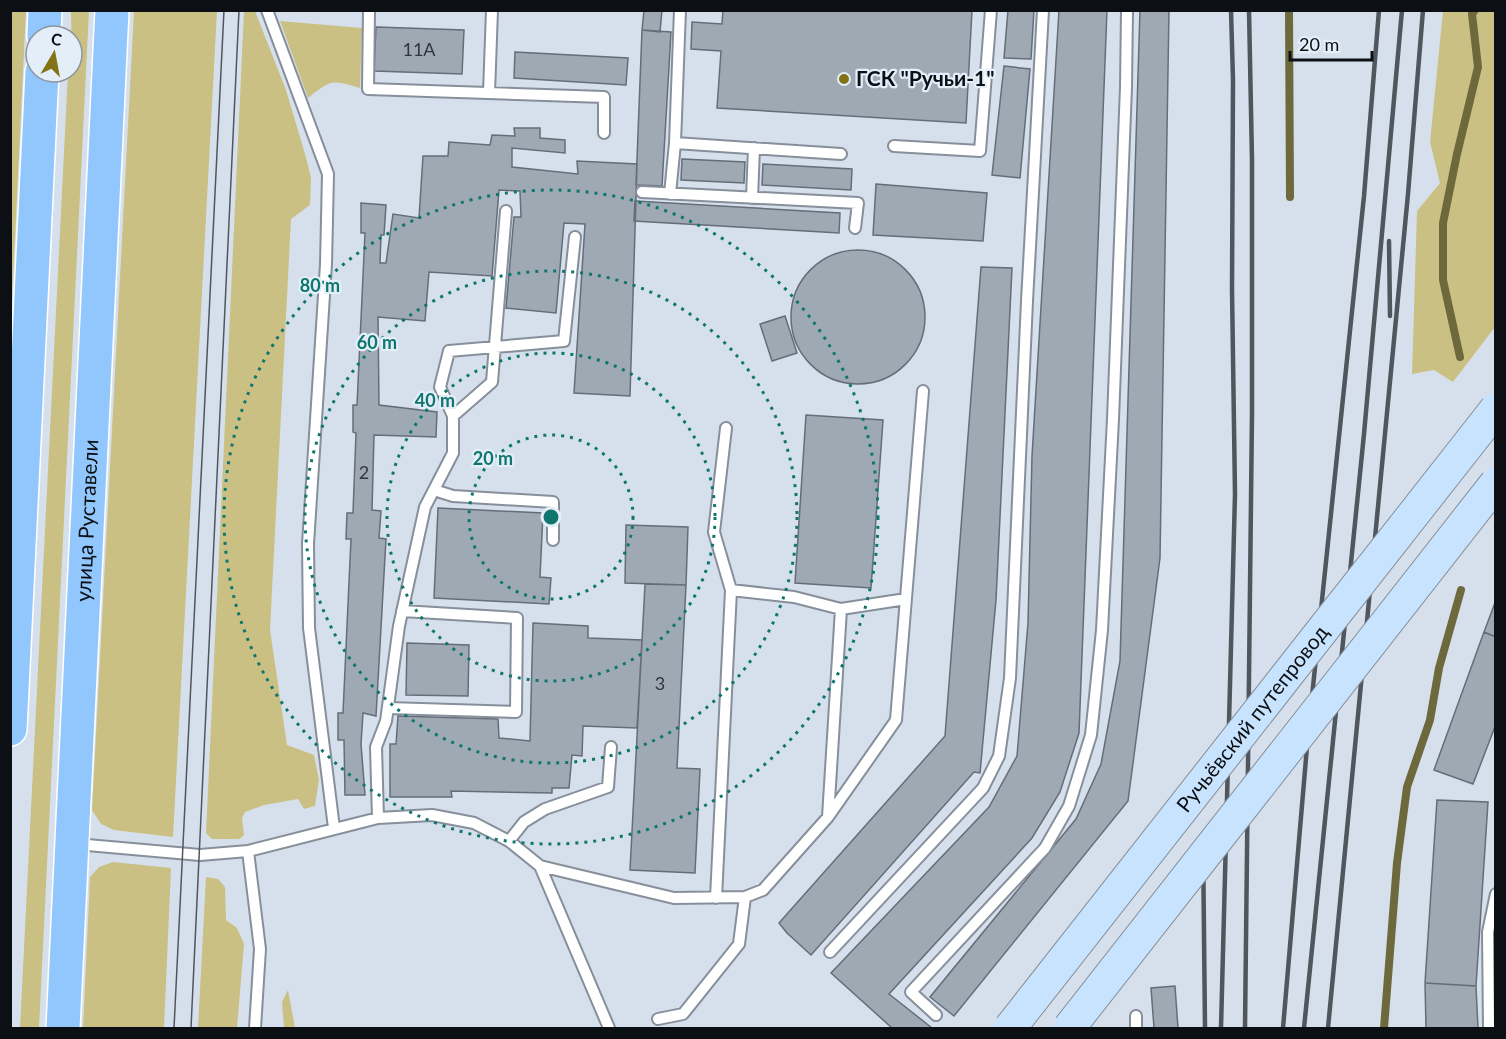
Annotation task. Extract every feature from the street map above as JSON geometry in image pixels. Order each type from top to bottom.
[{"type":"main road","name":"улица Руставели","points":[[63,1029],[112,10]]},
{"type":"main road","points":[[10,729],[41,84]]},
{"type":"main road","name":"Ручьёвский путепровод","points":[[1010,1029],[1496,409]]},
{"type":"main road","points":[[1069,1029],[1496,483]]},
{"type":"lane","points":[[267,10],[328,174],[325,286],[308,544],[309,628],[334,828]]},
{"type":"lane","points":[[369,10],[368,89],[604,97],[604,133]]},
{"type":"lane","points":[[489,93],[492,10]]},
{"type":"lane","points":[[670,194],[675,143],[680,10]]},
{"type":"lane","points":[[894,146],[980,151],[991,10]]},
{"type":"lane","points":[[831,952],[983,788],[999,756],[1010,678],[1027,301],[1044,10]]},
{"type":"lane","points":[[936,1015],[911,992],[1045,849],[1069,806],[1091,735],[1102,630],[1110,490],[1127,10]]},
{"type":"lane","points":[[675,143],[841,154]]},
{"type":"lane","points":[[752,198],[754,148]]},
{"type":"lane","points":[[642,192],[858,203],[855,228]]},
{"type":"lane","points":[[453,416],[492,382],[506,211]]},
{"type":"lane","points":[[378,818],[376,747],[386,721],[402,611],[425,507],[453,453],[453,416],[441,387],[449,351],[564,341],[575,237]]},
{"type":"lane","points":[[540,867],[674,898],[745,897],[763,890],[828,817],[896,720],[923,391]]},
{"type":"lane","points":[[716,898],[731,590],[714,532],[726,428]]},
{"type":"lane","points":[[434,490],[453,496],[553,502],[553,540]]},
{"type":"lane","points":[[731,590],[794,597],[840,609],[906,599]]},
{"type":"lane","points":[[828,817],[840,609]]},
{"type":"lane","points":[[388,708],[516,712],[517,618],[402,611]]},
{"type":"lane","points":[[509,841],[524,822],[545,809],[608,787],[611,747]]},
{"type":"lane","points":[[72,843],[200,855],[248,852],[378,818],[432,815],[474,823],[509,841],[540,867],[609,1029]]},
{"type":"lane","points":[[248,852],[260,949],[255,1029]]},
{"type":"lane","points":[[1489,1029],[1488,932],[1496,894]]},
{"type":"lane","points":[[658,1019],[683,1014],[739,944],[745,897]]},
{"type":"lane","points":[[1136,1016],[1136,1029]]},
{"type":"shaded area","points":[[10,11],[26,11],[11,320]]},
{"type":"shaded area","points":[[71,11],[89,11],[39,1028],[20,1028],[67,84],[84,84],[84,24],[71,24]]},
{"type":"shaded area","points":[[134,11],[217,11],[173,837],[114,830],[101,824],[92,810]]},
{"type":"shaded area","points":[[244,11],[255,11],[286,90],[311,177],[310,205],[291,219],[270,630],[287,745],[314,755],[319,780],[315,806],[304,809],[298,799],[264,805],[245,812],[242,818],[244,835],[239,839],[212,839],[206,833]]},
{"type":"shaded area","points":[[1443,11],[1496,11],[1495,327],[1453,382],[1434,370],[1412,374],[1417,211],[1440,183],[1430,142]]},
{"type":"shaded area","points":[[280,21],[362,28],[360,88],[332,83],[322,87],[308,98]]},
{"type":"shaded area","points":[[113,862],[171,868],[164,1028],[83,1028],[90,877],[99,867]]},
{"type":"shaded area","points":[[206,877],[218,879],[225,887],[226,920],[237,928],[244,944],[237,1028],[198,1028]]},
{"type":"shaded area","points":[[288,990],[295,1028],[284,1028],[282,1002]]},
{"type":"building","points":[[644,10],[662,10],[660,32],[642,30]]},
{"type":"building","name":"ГСК \"Ручьи-1\"","points":[[723,10],[972,10],[966,123],[717,108],[721,51],[691,49],[692,22],[722,24]]},
{"type":"building","points":[[1008,10],[1034,10],[1031,59],[1004,58]]},
{"type":"building","points":[[1059,10],[1107,10],[1079,733],[1060,792],[1032,838],[889,994],[932,1028],[892,1028],[831,973],[989,807],[1017,756],[1028,623],[1032,456]]},
{"type":"building","points":[[1140,10],[1169,10],[1160,558],[1128,801],[954,1016],[930,997],[1076,819],[1101,764],[1120,661]]},
{"type":"building","points":[[376,27],[464,30],[462,74],[374,71]]},
{"type":"building","points":[[642,30],[671,32],[662,186],[636,185]]},
{"type":"building","points":[[515,52],[628,58],[626,85],[514,78]]},
{"type":"building","points":[[1004,66],[1030,69],[1020,178],[992,175]]},
{"type":"building","points":[[514,128],[540,128],[540,138],[565,140],[565,153],[512,148],[512,167],[578,174],[577,161],[637,164],[630,396],[574,393],[585,224],[564,223],[556,313],[506,308],[514,217],[521,217],[520,191],[499,190],[492,276],[429,272],[425,321],[378,317],[379,405],[437,412],[436,437],[374,435],[372,510],[381,511],[379,538],[386,539],[376,716],[363,713],[361,744],[365,795],[345,795],[344,740],[338,740],[338,713],[343,713],[351,539],[346,539],[347,513],[353,513],[356,433],[353,432],[353,405],[357,405],[365,233],[361,233],[361,203],[386,205],[384,235],[381,235],[380,263],[386,263],[393,214],[419,218],[423,156],[448,156],[449,142],[490,145],[492,135],[515,136]]},
{"type":"building","points":[[682,159],[745,162],[744,183],[681,180]]},
{"type":"building","points":[[763,164],[852,169],[851,190],[762,185]]},
{"type":"building","points":[[876,184],[987,193],[983,241],[873,235]]},
{"type":"building","points":[[635,201],[840,213],[839,233],[634,221]]},
{"type":"building","points":[[858,250],[884,255],[905,270],[920,291],[925,317],[920,343],[905,364],[884,379],[858,384],[832,379],[811,364],[796,343],[791,317],[796,291],[811,270],[832,255]]},
{"type":"building","points":[[981,267],[1012,268],[996,600],[980,773],[974,772],[811,955],[779,923],[945,736]]},
{"type":"building","points":[[785,316],[797,353],[772,361],[760,324]]},
{"type":"building","points":[[806,415],[883,420],[871,588],[795,583]]},
{"type":"building","points":[[438,508],[543,513],[540,577],[551,578],[549,604],[434,598]]},
{"type":"building","points":[[626,525],[688,527],[686,585],[625,583]]},
{"type":"building","points":[[645,584],[686,585],[677,768],[700,769],[695,873],[630,870]]},
{"type":"building","points":[[1496,600],[1496,637],[1484,632]]},
{"type":"building","points":[[533,623],[588,626],[588,638],[642,640],[637,728],[583,726],[582,756],[572,755],[569,788],[552,788],[552,793],[451,791],[452,797],[390,797],[390,744],[396,744],[398,716],[498,719],[499,738],[530,741]]},
{"type":"building","points":[[1484,632],[1496,637],[1496,724],[1473,784],[1434,770]]},
{"type":"building","points":[[407,643],[469,645],[468,696],[406,695]]},
{"type":"building","points":[[1437,800],[1488,802],[1476,986],[1425,983]]},
{"type":"building","points":[[1425,983],[1476,986],[1478,1028],[1426,1028]]},
{"type":"building","points":[[1175,986],[1178,1028],[1154,1028],[1151,988]]},
{"type":"waterway","points":[[1289,10],[1290,197]]},
{"type":"waterway","points":[[1460,357],[1443,280],[1443,223],[1478,67],[1472,14],[1475,10]]},
{"type":"waterway","points":[[1384,1028],[1397,863],[1407,787],[1430,720],[1439,668],[1461,590]]},
{"type":"tram line","points":[[174,1028],[224,10]]},
{"type":"tram line","points":[[191,1028],[239,10]]},
{"type":"railway","points":[[1221,1028],[1235,494],[1231,10]]},
{"type":"railway","points":[[1245,1028],[1252,413],[1252,160],[1249,10]]},
{"type":"railway","points":[[1283,1028],[1308,735],[1364,196],[1379,10]]},
{"type":"railway","points":[[1304,1028],[1364,434],[1402,10]]},
{"type":"railway","points":[[1328,1028],[1408,194],[1423,10]]},
{"type":"railway","points":[[1389,241],[1390,316]]},
{"type":"railway","points":[[1203,840],[1205,1028]]},
{"type":"place","name":"ГСК \"Ручьи-1\"","points":[[844,79]]}]
